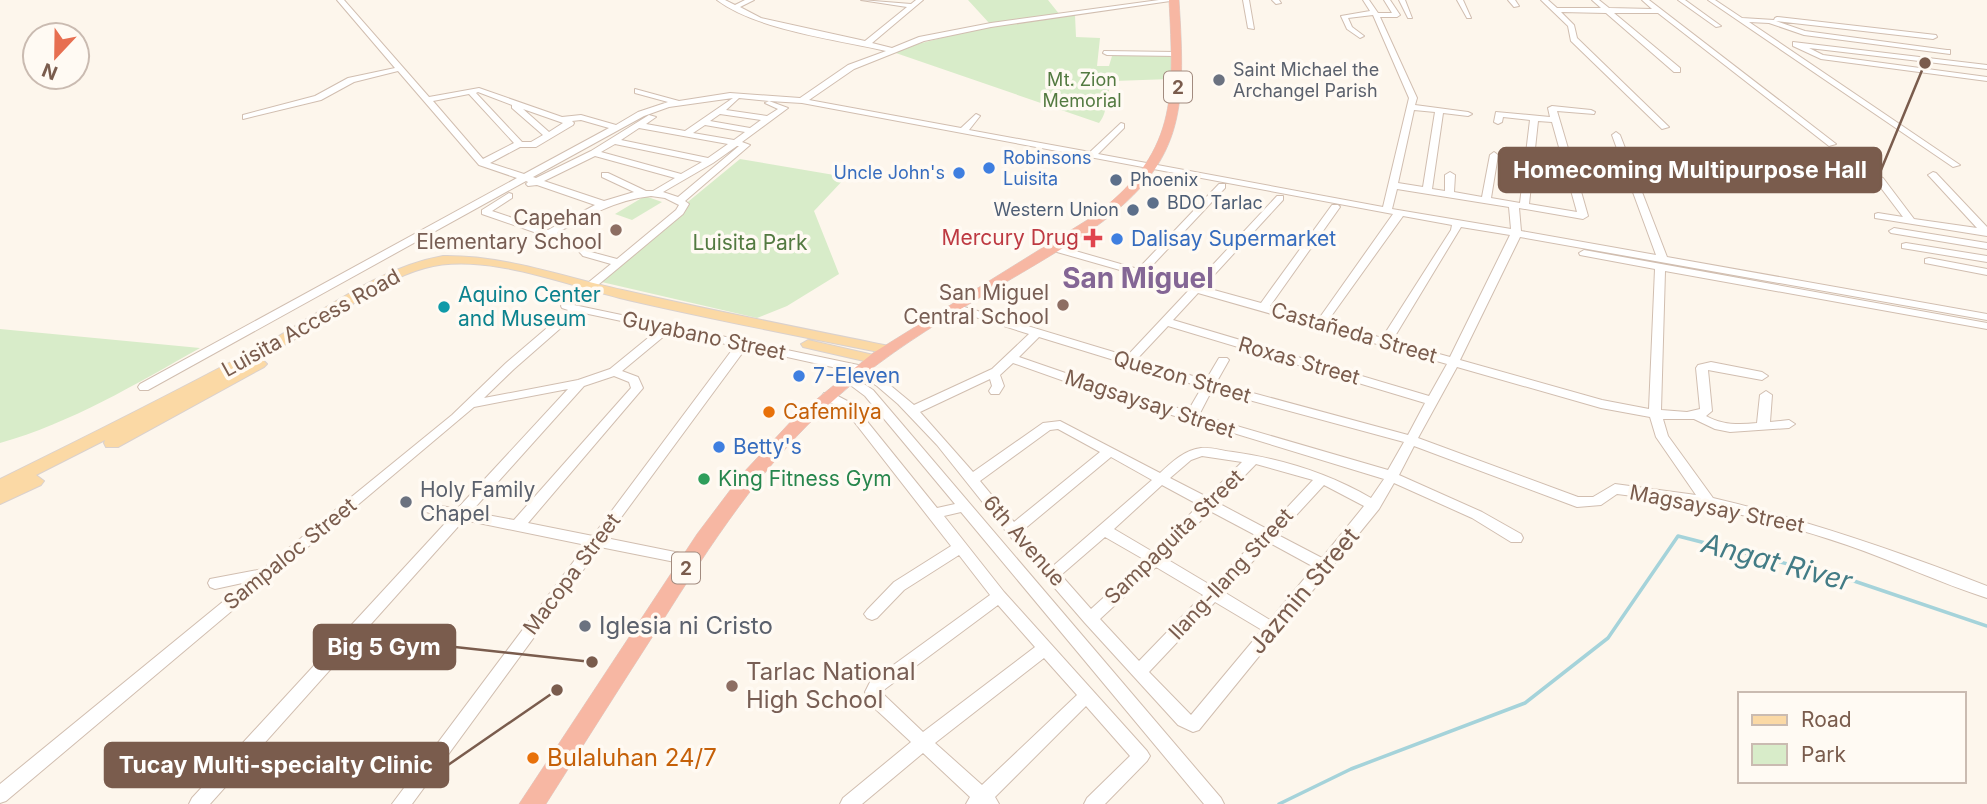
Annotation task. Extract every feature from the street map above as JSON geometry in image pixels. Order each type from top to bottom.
[{"type":"highway","name":"2","points":[[532,804],[733,496],[782,441],[828,396],[868,364],[1102,215],[1149,170],[1175,118],[1174,0]]},
{"type":"main road","name":"Luisita Access Road","points":[[0,486],[128,422],[409,269],[441,260],[471,260],[582,297]]},
{"type":"main road","name":"Luisita Access Road","points":[[0,498],[202,397],[418,274],[452,267],[469,267],[582,297],[868,364]]},
{"type":"street","points":[[341,0],[482,163],[602,204]]},
{"type":"street","points":[[720,0],[759,20],[890,49]]},
{"type":"street","points":[[733,8],[751,0]]},
{"type":"street","points":[[864,0],[913,6]]},
{"type":"street","points":[[866,44],[920,0]]},
{"type":"street","points":[[802,101],[851,67],[890,49],[953,31],[1086,12],[1121,4],[1174,0]]},
{"type":"street","points":[[1246,0],[1252,28]]},
{"type":"street","points":[[1366,0],[1410,89],[1412,107],[1387,210]]},
{"type":"street","points":[[1360,37],[1349,28],[1344,16],[1398,15],[1387,0]]},
{"type":"street","points":[[1402,0],[1410,17]]},
{"type":"street","points":[[1460,0],[1469,17]]},
{"type":"street","points":[[1544,0],[1571,25],[1574,39],[1665,127]]},
{"type":"street","points":[[1574,0],[1585,10]]},
{"type":"street","points":[[1595,0],[1677,70]]},
{"type":"street","points":[[1645,0],[1832,144]]},
{"type":"street","points":[[1681,0],[1718,26]]},
{"type":"street","points":[[1711,0],[1956,165]]},
{"type":"street","points":[[1086,12],[1094,5]]},
{"type":"street","points":[[1555,10],[1659,10]]},
{"type":"street","points":[[1741,20],[1782,19],[1933,37]]},
{"type":"street","points":[[1770,21],[1804,33],[1947,52]]},
{"type":"street","points":[[1987,67],[1796,44],[1821,57],[1987,79]]},
{"type":"street","points":[[1781,47],[1800,47]]},
{"type":"street","points":[[1107,53],[1176,54]]},
{"type":"street","points":[[246,117],[318,98],[351,79],[399,69]]},
{"type":"street","points":[[638,90],[678,103]]},
{"type":"street","points":[[427,100],[470,91],[484,91],[572,124],[533,145],[519,144],[482,163]]},
{"type":"street","points":[[470,91],[519,144]]},
{"type":"street","points":[[620,263],[587,254],[578,244],[485,212],[530,180],[615,127],[641,114],[678,103],[730,95],[802,101],[1092,155],[1280,198],[1387,210],[1398,215]]},
{"type":"street","points":[[686,134],[736,99]]},
{"type":"street","points":[[144,387],[530,180],[594,153],[658,114],[692,105],[736,99],[784,106],[710,161],[678,180],[649,194],[602,204],[549,234]]},
{"type":"street","points":[[509,101],[549,136]]},
{"type":"street","points":[[1412,107],[1468,114]]},
{"type":"street","points":[[1392,185],[1583,216],[1554,120],[1553,107],[1591,112]]},
{"type":"street","points":[[1427,191],[1439,110]]},
{"type":"street","points":[[719,111],[768,119]]},
{"type":"street","points":[[1498,122],[1499,114],[1554,120]]},
{"type":"street","points":[[963,131],[976,116]]},
{"type":"street","points":[[562,120],[581,117],[615,127]]},
{"type":"street","points":[[1515,236],[1534,119]]},
{"type":"street","points":[[704,122],[751,131]]},
{"type":"street","points":[[638,125],[746,145],[679,201]]},
{"type":"street","points":[[1092,155],[1121,126]]},
{"type":"street","points":[[1616,135],[1661,262],[1655,414],[1662,437],[1709,503]]},
{"type":"street","points":[[614,141],[710,161]]},
{"type":"street","points":[[594,153],[678,180]]},
{"type":"street","points":[[1486,201],[1494,155]]},
{"type":"street","points":[[1568,164],[1594,167]]},
{"type":"street","points":[[1149,170],[1556,244],[1987,317]]},
{"type":"street","points":[[582,297],[680,212],[684,205],[679,201],[649,194],[605,175]]},
{"type":"street","points":[[1449,194],[1450,175]]},
{"type":"street","points":[[1933,175],[1986,232]]},
{"type":"street","points":[[666,197],[678,180]]},
{"type":"street","points":[[1880,180],[1913,222]]},
{"type":"street","points":[[1139,274],[1222,186]]},
{"type":"street","points":[[1129,361],[1198,290],[1280,198]]},
{"type":"street","points":[[1263,308],[1329,203]]},
{"type":"street","points":[[1321,323],[1398,215]]},
{"type":"street","points":[[1878,216],[1986,232]]},
{"type":"street","points":[[1386,341],[1457,226]]},
{"type":"street","points":[[1894,231],[1987,246]]},
{"type":"street","name":"Jazmin Street","points":[[1184,720],[1195,724],[1374,506],[1454,361],[1515,236]]},
{"type":"street","points":[[1906,246],[1987,259]]},
{"type":"street","name":"Castañeda Street","points":[[1054,248],[1139,274],[1386,341],[1579,400],[1655,414],[1698,416],[1706,422],[1728,428],[1748,430],[1789,424]]},
{"type":"street","points":[[1929,261],[1987,272]]},
{"type":"street","points":[[1661,262],[1987,326]]},
{"type":"street","name":"Guyabano Street","points":[[582,297],[667,328],[743,345],[868,364]]},
{"type":"street","name":"Sampaloc Street","points":[[0,795],[471,404],[582,297]]},
{"type":"street","name":"Quezon Street","points":[[957,308],[1209,385],[1409,440]]},
{"type":"street","name":"Roxas Street","points":[[1166,322],[1433,401]]},
{"type":"street","points":[[471,404],[580,383],[614,372],[667,328]]},
{"type":"street","points":[[911,411],[993,374],[1036,332]]},
{"type":"street","name":"Macopa Street","points":[[401,804],[743,345]]},
{"type":"street","name":"Magsaysay Street","points":[[1011,358],[1191,418],[1391,476],[1477,515],[1516,538]]},
{"type":"street","points":[[1191,418],[1223,360]]},
{"type":"street","points":[[868,364],[869,393],[1215,804]]},
{"type":"street","name":"6th Avenue","points":[[868,364],[972,480],[1090,619],[1184,720]]},
{"type":"street","points":[[1698,416],[1706,411],[1702,368],[1711,366],[1762,376]]},
{"type":"street","points":[[517,526],[637,388],[634,380],[614,372]]},
{"type":"street","points":[[993,374],[998,386],[995,391]]},
{"type":"street","points":[[198,804],[458,514],[580,383]]},
{"type":"street","points":[[1763,426],[1766,395]]},
{"type":"street","points":[[828,396],[849,407],[999,596],[1141,756],[1136,757],[1093,804]]},
{"type":"street","points":[[972,480],[1053,424],[1063,425],[1325,566]]},
{"type":"street","name":"Magsaysay Street","points":[[1409,440],[1577,502],[1596,502],[1615,488],[1709,503],[1843,537],[1987,592]]},
{"type":"street","points":[[1013,530],[1110,451]]},
{"type":"street","points":[[1053,574],[1186,457],[1202,452],[1253,459]]},
{"type":"street","name":"Sampaguita Street","points":[[1090,619],[1253,459],[1301,468],[1374,506]]},
{"type":"street","name":"Ilang-Ilang Street","points":[[1139,672],[1266,535],[1323,478]]},
{"type":"street","points":[[934,514],[965,506]]},
{"type":"street","points":[[432,509],[690,560]]},
{"type":"street","points":[[1103,530],[1272,628]]},
{"type":"street","points":[[872,614],[899,586],[961,547]]},
{"type":"street","points":[[215,583],[264,574]]},
{"type":"street","points":[[999,596],[876,687],[874,697],[983,802],[1087,695]]},
{"type":"street","points":[[849,804],[922,743],[1045,648]]},
{"type":"green space","points":[[968,0],[1048,0],[1060,15],[990,24]]},
{"type":"green space","name":"Mt. Zion Memorial","points":[[1075,15],[1076,37],[1100,38],[1097,66],[1109,66],[1112,56],[1171,55],[1171,79],[1114,81],[1099,123],[890,51],[977,29]]},
{"type":"green space","name":"Luisita Park","points":[[740,159],[846,177],[814,211],[839,274],[787,306],[757,318],[593,280]]},
{"type":"green space","points":[[645,196],[662,202],[632,220],[615,214]]},
{"type":"green space","points":[[0,329],[200,348],[78,414],[0,443]]},
{"type":"waterway","name":"Angat River","points":[[1279,804],[1351,769],[1525,703],[1608,638],[1678,536],[1854,581],[1987,626]]},
{"type":"place","name":"Homecoming Multipurpose Hall","points":[[1925,63]]},
{"type":"place","name":"Saint Michael the Archangel Parish","points":[[1219,80]]},
{"type":"place","name":"Robinsons Luisita","points":[[989,168]]},
{"type":"place","name":"Uncle John's","points":[[959,173]]},
{"type":"place","name":"Phoenix","points":[[1116,180]]},
{"type":"place","name":"BDO Tarlac","points":[[1153,203]]},
{"type":"place","name":"Western Union","points":[[1133,210]]},
{"type":"place","name":"Capehan Elementary School","points":[[616,230]]},
{"type":"place","name":"Mercury Drug","points":[[1093,238]]},
{"type":"place","name":"Dalisay Supermarket","points":[[1117,239]]},
{"type":"place","name":"San Miguel Central School","points":[[1063,305]]},
{"type":"place","name":"Aquino Center and Museum","points":[[444,307]]},
{"type":"place","name":"7-Eleven","points":[[799,376]]},
{"type":"place","name":"Cafemilya","points":[[769,412]]},
{"type":"place","name":"Betty's","points":[[719,447]]},
{"type":"place","name":"King Fitness Gym","points":[[704,479]]},
{"type":"place","name":"Holy Family Chapel","points":[[406,502]]},
{"type":"place","name":"Iglesia ni Cristo","points":[[585,626]]},
{"type":"place","name":"Big 5 Gym","points":[[592,662]]},
{"type":"place","name":"Tarlac National High School","points":[[732,686]]},
{"type":"place","name":"Tucay Multi-specialty Clinic","points":[[557,690]]},
{"type":"place","name":"Bulaluhan 24/7","points":[[533,758]]},
{"type":"district","name":"San Miguel","points":[[1138,278]]}]
